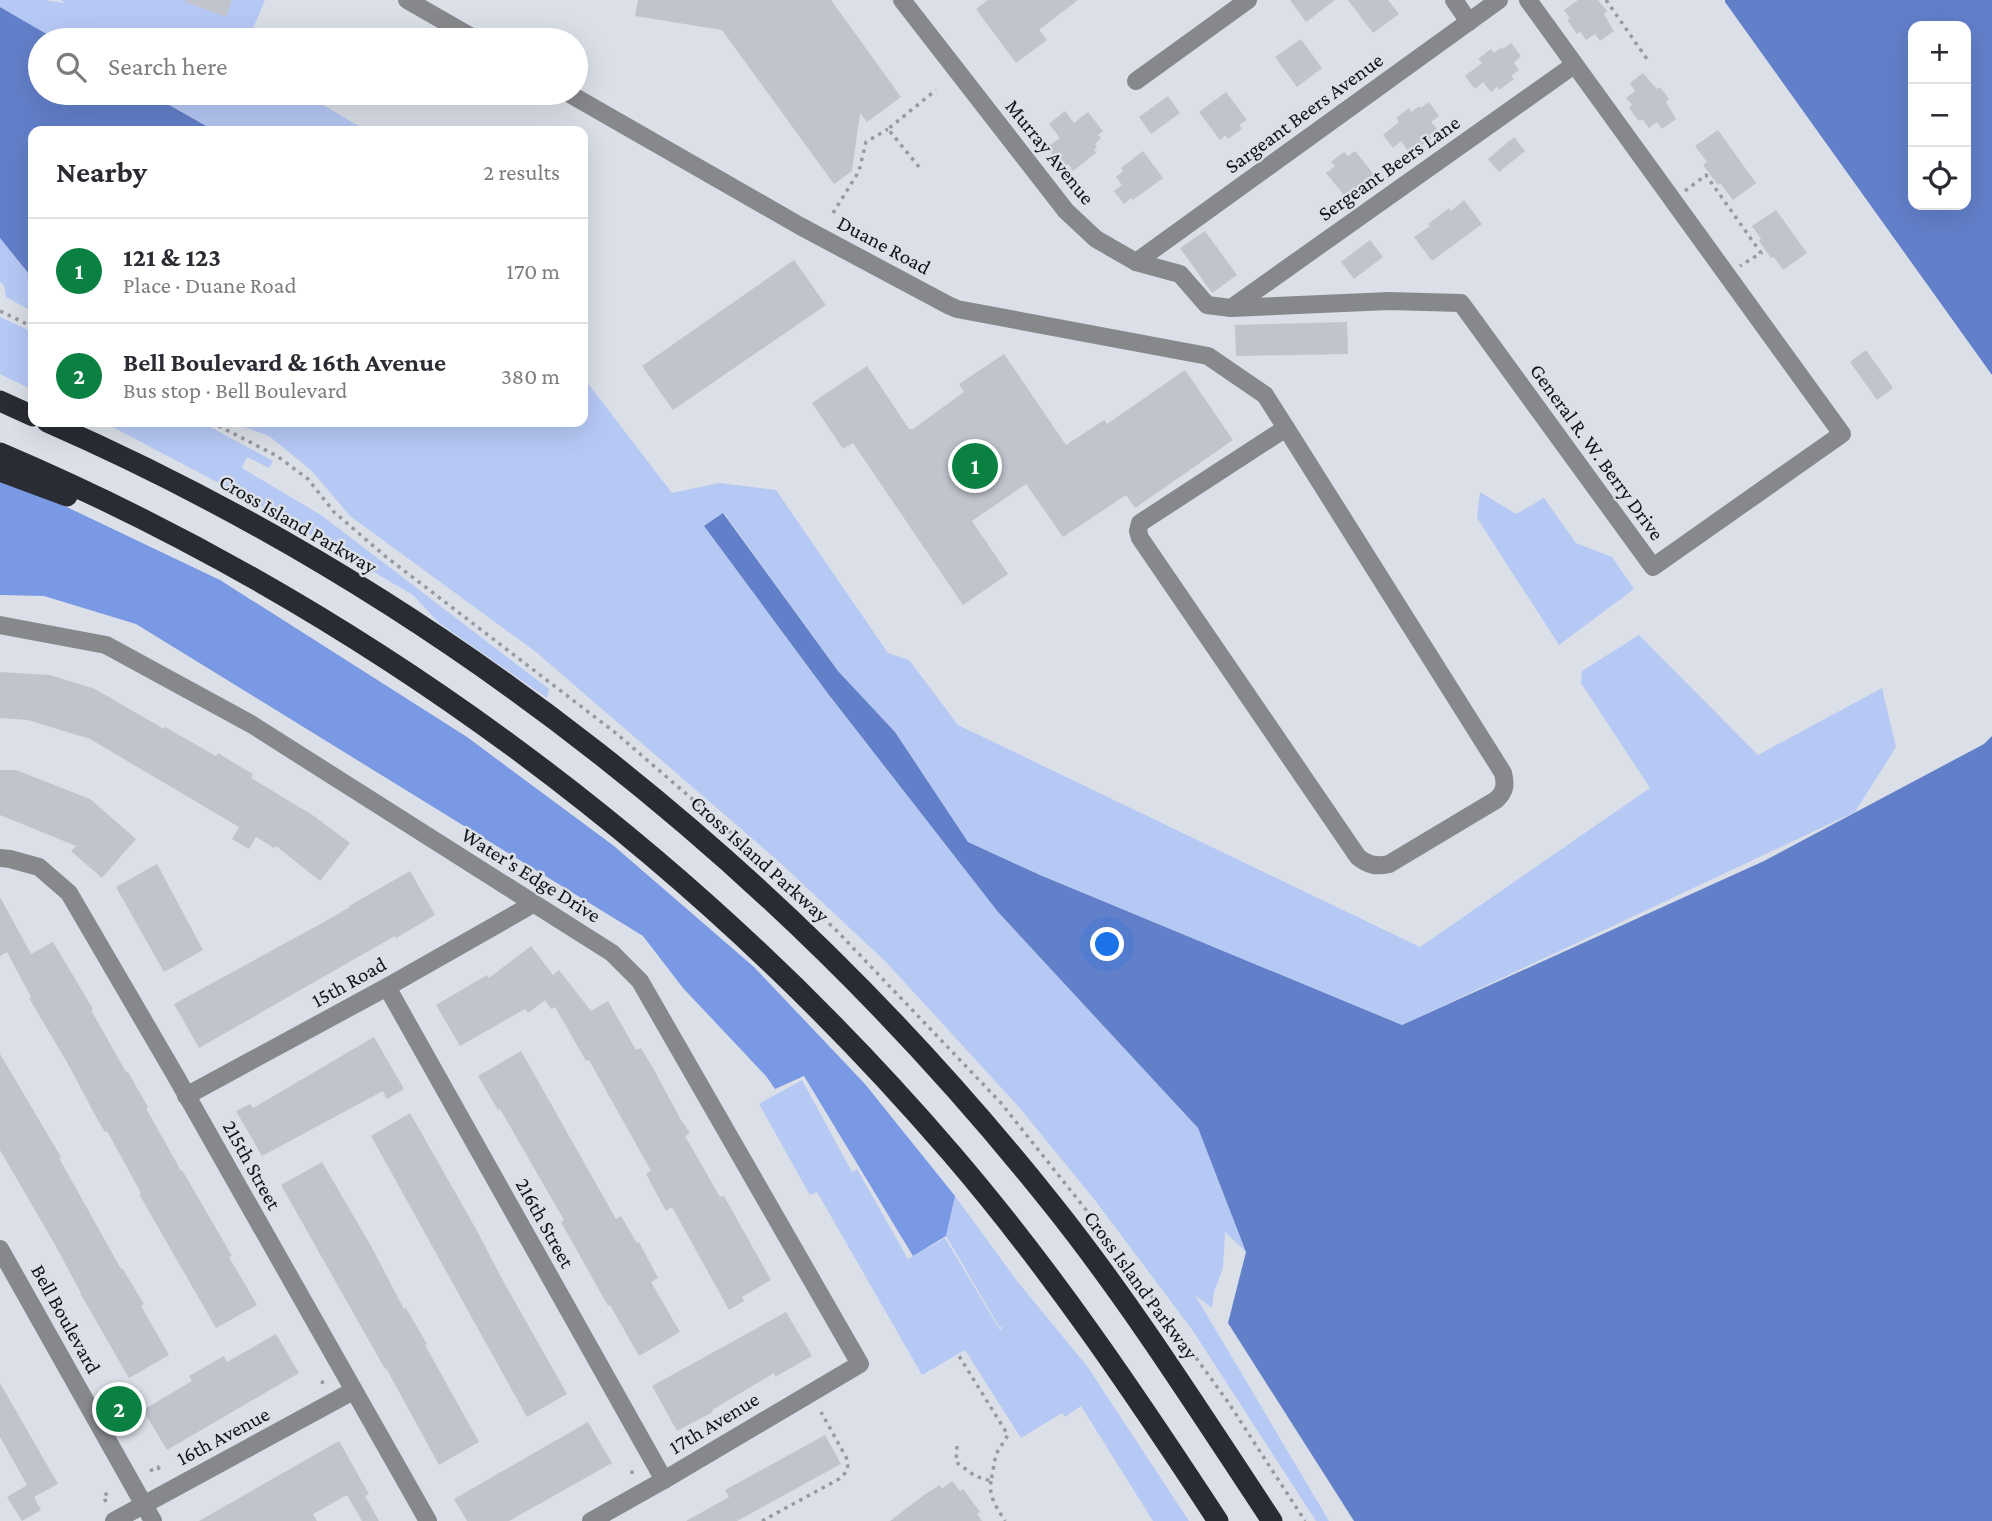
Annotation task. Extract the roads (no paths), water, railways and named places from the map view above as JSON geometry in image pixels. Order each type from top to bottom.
[{"type":"highway","points":[[0,401],[28,414]]},
{"type":"highway","name":"Cross Island Parkway","points":[[58,427],[126,458],[239,516],[313,558],[432,634],[548,714],[615,766],[659,801],[765,895],[906,1033],[1054,1206],[1124,1298],[1272,1521]]},
{"type":"highway","points":[[0,453],[58,477],[160,527],[274,589],[356,638],[513,746],[623,831],[736,930],[874,1067],[951,1153],[1012,1227],[1088,1328],[1218,1521]]},
{"type":"highway","points":[[0,471],[160,527]]},
{"type":"street","points":[[407,0],[456,28]]},
{"type":"street","name":"Murray Avenue","points":[[902,0],[1066,211],[1096,239],[1136,262],[1180,274],[1207,305],[1231,308]]},
{"type":"street","points":[[1136,81],[1248,0]]},
{"type":"street","points":[[1454,0],[1469,22]]},
{"type":"street","name":"Sargeant Beers Avenue","points":[[1136,262],[1499,0]]},
{"type":"street","name":"General R. W. Berry Drive","points":[[1231,308],[1390,301],[1461,303],[1653,567],[1842,434],[1528,0]]},
{"type":"street","name":"Sergeant Beers Lane","points":[[1231,308],[1573,65]]},
{"type":"street","name":"Duane Road","points":[[588,104],[800,226],[957,309],[1208,356],[1265,395],[1286,428]]},
{"type":"street","points":[[1286,428],[1503,773],[1505,782],[1504,793],[1496,800],[1389,864],[1379,867],[1366,864],[1358,858],[1140,538],[1138,531],[1140,523],[1286,428]]},
{"type":"street","name":"Water's Edge Drive","points":[[0,625],[106,645],[251,724],[612,953],[639,981],[860,1364]]},
{"type":"street","name":"215th Street","points":[[5,858],[39,867],[69,894],[428,1521]]},
{"type":"street","name":"15th Road","points":[[186,1096],[533,904]]},
{"type":"street","name":"216th Street","points":[[387,987],[664,1480]]},
{"type":"street","name":"Bell Boulevard","points":[[0,1249],[153,1521]]},
{"type":"street","name":"17th Avenue","points":[[591,1521],[860,1364]]},
{"type":"street","name":"16th Avenue","points":[[114,1521],[353,1391]]},
{"type":"place","name":"121 & 123","points":[[975,466]]},
{"type":"place","name":"Bell Boulevard & 16th Avenue","points":[[119,1409]]}]
